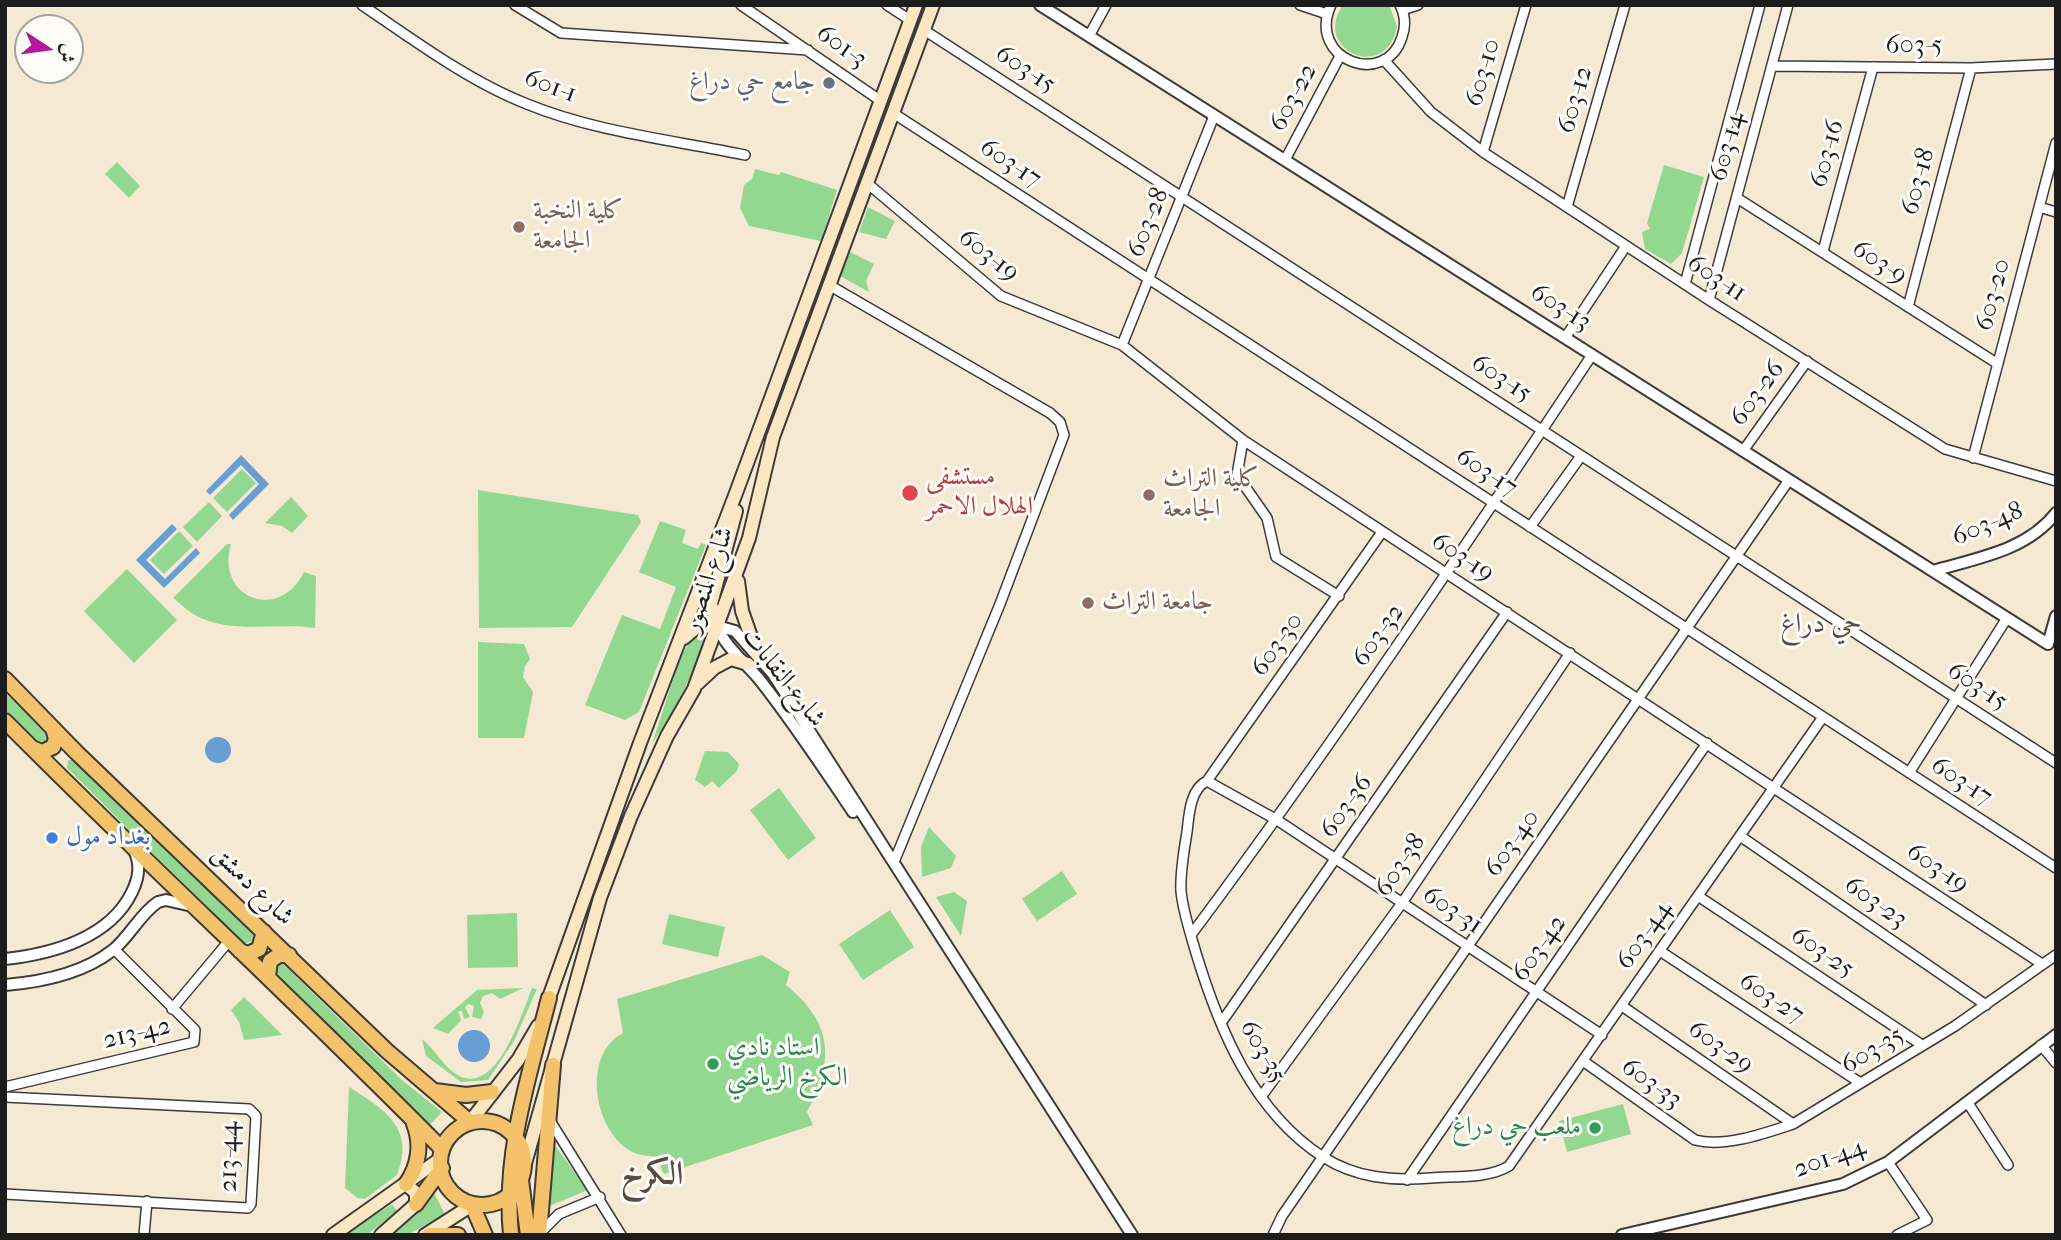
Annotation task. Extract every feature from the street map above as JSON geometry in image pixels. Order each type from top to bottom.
[{"type":"main road","name":"شارع المنصور","points":[[470,1122],[536,1030],[549,998],[675,649],[747,463],[916,5]]},
{"type":"main road","name":"شارع المنصور","points":[[523,1173],[600,898],[631,816],[667,736],[694,689],[738,570],[757,509],[773,437],[933,5]]},
{"type":"main road","points":[[675,649],[694,628],[717,626],[711,604],[747,463]]},
{"type":"main road","points":[[694,689],[708,672],[720,664],[736,659],[753,659],[738,594],[738,570]]},
{"type":"main road","name":"شارع دمشق","points":[[5,679],[82,758],[289,956],[432,1090],[470,1122]]},
{"type":"main road","name":"شارع دمشق","points":[[5,722],[192,906],[366,1070],[412,1119],[440,1160],[451,1193],[472,1205]]},
{"type":"main road","points":[[32,748],[42,752],[53,747],[56,740],[53,728]]},
{"type":"main road","points":[[65,781],[59,769],[62,759],[70,754],[82,758]]},
{"type":"main road","points":[[240,951],[248,954],[259,948],[264,932]]},
{"type":"main road","points":[[268,977],[270,961],[279,954],[289,956]]},
{"type":"main road","points":[[511,1235],[508,1197],[515,1136],[549,998]]},
{"type":"main road","points":[[536,1234],[553,1065]]},
{"type":"main road","points":[[432,1090],[466,1096],[492,1092]]},
{"type":"main road","points":[[381,1235],[416,1204],[454,1131],[454,1110]]},
{"type":"main road","points":[[406,1184],[413,1173],[418,1151],[412,1119]]},
{"type":"main road","points":[[334,1235],[440,1160],[454,1131],[470,1122],[496,1123],[515,1136],[524,1156],[523,1173],[536,1234]]},
{"type":"main road","points":[[427,1235],[472,1205],[492,1205],[508,1197],[523,1173]]},
{"type":"main road","points":[[406,1184],[416,1193],[416,1204]]},
{"type":"main road","points":[[472,1205],[485,1235]]},
{"type":"main road","points":[[427,1235],[458,1235]]},
{"type":"street","name":"601-1","points":[[362,5],[419,43],[526,104],[585,122],[745,155]]},
{"type":"street","name":"601-1","points":[[515,5],[561,33],[808,50]]},
{"type":"street","name":"601-3","points":[[741,5],[881,101]]},
{"type":"street","points":[[887,5],[910,20]]},
{"type":"street","name":"603-13","points":[[1040,5],[2052,647]]},
{"type":"street","points":[[1089,36],[1105,5]]},
{"type":"street","points":[[1300,5],[1329,10],[1327,37],[1340,56],[1362,65],[1384,60],[1400,43],[1405,21],[1401,8],[1418,5]]},
{"type":"street","name":"603-10","points":[[1483,152],[1526,5]]},
{"type":"street","name":"603-12","points":[[1567,207],[1625,5]]},
{"type":"street","name":"603-14","points":[[1685,284],[1760,5]]},
{"type":"street","name":"603-14","points":[[1709,300],[1788,5]]},
{"type":"street","name":"603-15","points":[[924,30],[2056,763]]},
{"type":"street","name":"603-22","points":[[1285,160],[1340,56]]},
{"type":"street","name":"603-11","points":[[1384,60],[1431,112],[1483,152],[1709,300],[1945,449],[2056,481]]},
{"type":"street","name":"603-5","points":[[1772,66],[1971,68],[2056,64]]},
{"type":"street","name":"603-16","points":[[1822,251],[1873,67]]},
{"type":"street","name":"603-18","points":[[1908,307],[1971,68]]},
{"type":"street","name":"603-17","points":[[893,113],[2056,868]]},
{"type":"street","name":"603-28","points":[[1122,345],[1214,116]]},
{"type":"street","name":"603-20","points":[[1973,458],[2056,143]]},
{"type":"street","name":"603-19","points":[[867,183],[1001,296],[1122,345],[1243,440],[1775,786],[2042,964]]},
{"type":"street","name":"603-9","points":[[1737,198],[1998,364]]},
{"type":"street","points":[[2039,206],[2056,212]]},
{"type":"street","points":[[1565,338],[1626,246]]},
{"type":"street","points":[[830,285],[1050,413],[1059,422],[1064,435],[1000,604],[894,862]]},
{"type":"street","name":"603-32","points":[[1191,935],[1277,820],[1447,574],[1592,355]]},
{"type":"street","name":"603-26","points":[[1743,451],[1807,361]]},
{"type":"street","points":[[1243,440],[1237,475],[1267,518],[1276,557],[1339,596]]},
{"type":"street","points":[[1530,527],[1581,456]]},
{"type":"street","name":"603-40","points":[[1273,1234],[1282,1216],[1789,480]]},
{"type":"street","name":"603-48","points":[[1933,571],[1991,554],[2027,539],[2056,513]]},
{"type":"street","name":"603-30","points":[[1207,781],[1382,532]]},
{"type":"street","name":"603-36","points":[[1221,1023],[1507,612]]},
{"type":"street","points":[[2052,647],[2056,616]]},
{"type":"street","points":[[1909,773],[2007,618]]},
{"type":"street","name":"شارع النقابات","points":[[717,626],[735,631],[894,862],[1089,1163],[1132,1235]]},
{"type":"street","name":"603-38","points":[[1261,1097],[1402,903],[1570,653]]},
{"type":"street","name":"603-44","points":[[1494,1172],[1509,1166],[1515,1159],[1823,717]]},
{"type":"street","name":"603-42","points":[[1407,1180],[1707,743]]},
{"type":"street","name":"603-31","points":[[1207,781],[1277,820],[1602,1035]]},
{"type":"street","name":"603-35","points":[[1207,781],[1195,792],[1185,844],[1181,888],[1191,935],[1221,1023],[1261,1097],[1290,1129],[1323,1157],[1371,1177],[1407,1180],[1494,1172]]},
{"type":"street","name":"603-23","points":[[1740,836],[1986,1005]]},
{"type":"street","points":[[5,959],[50,951],[102,928],[119,912],[138,878],[139,867],[133,848]]},
{"type":"street","name":"603-25","points":[[1698,896],[1922,1045]]},
{"type":"street","points":[[5,985],[44,979],[72,971],[114,949],[158,902],[166,900],[192,906]]},
{"type":"street","points":[[172,1009],[229,941]]},
{"type":"street","name":"213-42","points":[[5,1087],[194,1042],[195,1030],[114,949]]},
{"type":"street","name":"603-27","points":[[1660,951],[1859,1082]]},
{"type":"street","name":"603-35","points":[[1695,1140],[1711,1142],[1793,1124],[1986,1005],[2056,955]]},
{"type":"street","name":"603-29","points":[[1622,1006],[1793,1124]]},
{"type":"street","name":"201-44","points":[[1622,1235],[1654,1232],[1843,1184],[1888,1162],[2056,1035]]},
{"type":"street","points":[[2041,1045],[2056,1063]]},
{"type":"street","name":"603-33","points":[[1583,1061],[1695,1140]]},
{"type":"street","name":"213-44","points":[[5,1097],[254,1111],[251,1204],[248,1208],[5,1194]]},
{"type":"street","points":[[1968,1103],[2008,1165]]},
{"type":"street","points":[[548,1118],[600,1197],[621,1235]]},
{"type":"street","points":[[1888,1162],[1927,1220],[1897,1235]]},
{"type":"street","name":"شارع النقابات","points":[[1089,1163],[1142,1235]]},
{"type":"street","points":[[536,1234],[559,1214],[600,1197]]},
{"type":"street","points":[[144,1235],[147,1201]]},
{"type":"green space","points":[[1343,5],[1389,5],[1397,26],[1390,44],[1380,54],[1367,57],[1354,54],[1343,47],[1337,35],[1336,21]]},
{"type":"green space","points":[[117,162],[140,186],[129,198],[105,174]]},
{"type":"green space","points":[[1664,165],[1704,177],[1682,253],[1671,264],[1645,249],[1642,232],[1650,229],[1647,223]]},
{"type":"green space","points":[[755,169],[779,175],[781,172],[837,190],[821,241],[749,226],[740,208],[744,185],[752,179]]},
{"type":"green space","points":[[868,207],[895,221],[886,239],[859,232]]},
{"type":"green space","points":[[850,252],[874,264],[866,281],[869,292],[840,276]]},
{"type":"green space","points":[[242,469],[256,483],[227,512],[213,498]]},
{"type":"green space","points":[[478,490],[638,515],[641,522],[572,627],[479,628]]},
{"type":"green space","points":[[291,497],[308,516],[292,533],[282,526],[265,523]]},
{"type":"green space","points":[[209,502],[222,516],[197,542],[183,527]]},
{"type":"green space","points":[[660,521],[686,530],[682,543],[698,549],[701,543],[706,545],[639,712],[625,720],[585,705],[622,615],[660,629],[676,587],[639,572]]},
{"type":"green space","points":[[179,531],[193,546],[164,574],[150,560]]},
{"type":"green space","points":[[227,544],[231,544],[229,563],[232,578],[240,590],[252,597],[266,600],[280,597],[293,588],[304,572],[316,576],[315,628],[223,625],[195,615],[173,598]]},
{"type":"green space","points":[[127,569],[177,620],[134,663],[84,611]]},
{"type":"green space","points":[[704,631],[700,655],[693,671],[652,744],[679,661],[689,642]]},
{"type":"green space","points":[[478,642],[524,644],[530,659],[525,666],[523,677],[533,692],[524,738],[478,738]]},
{"type":"green space","points":[[5,693],[47,733],[46,741],[38,742],[5,710]]},
{"type":"green space","points":[[705,751],[728,752],[739,764],[737,771],[719,788],[712,781],[705,787],[695,780]]},
{"type":"green space","points":[[68,760],[75,760],[253,933],[254,940],[244,944],[67,768]]},
{"type":"green space","points":[[779,788],[816,838],[788,860],[750,810]]},
{"type":"green space","points":[[929,827],[956,856],[951,868],[922,877],[921,847]]},
{"type":"green space","points":[[1062,871],[1077,894],[1037,921],[1022,899]]},
{"type":"green space","points":[[954,892],[967,901],[961,936],[936,897]]},
{"type":"green space","points":[[890,910],[914,947],[863,980],[839,944]]},
{"type":"green space","points":[[517,913],[518,967],[468,968],[467,915]]},
{"type":"green space","points":[[669,914],[725,927],[718,957],[662,944]]},
{"type":"green space","name":"استاد نادي الكرخ الرياضي","points":[[762,955],[790,972],[786,985],[802,999],[821,1028],[825,1059],[822,1076],[807,1112],[813,1125],[664,1174],[656,1157],[637,1154],[621,1144],[602,1113],[597,1075],[601,1058],[610,1043],[623,1033],[617,999]]},
{"type":"green space","points":[[276,962],[283,964],[402,1080],[442,1112],[427,1128],[401,1096],[273,972]]},
{"type":"green space","points":[[523,988],[500,999],[492,993],[483,996],[480,1003],[484,1012],[481,1019],[472,1017],[474,1006],[468,1004],[465,1007],[470,1017],[464,1019],[462,1011],[458,1011],[461,1020],[448,1034],[433,1028],[477,990]]},
{"type":"green space","points":[[532,988],[537,989],[514,1041],[488,1080],[461,1082],[426,1056],[422,1039],[456,1074],[470,1079],[483,1075],[495,1065],[505,1050]]},
{"type":"green space","points":[[244,997],[282,1035],[244,1040],[239,1022],[231,1010]]},
{"type":"green space","points":[[349,1087],[385,1112],[399,1132],[402,1145],[402,1159],[397,1175],[365,1199],[358,1198],[345,1188]]},
{"type":"green space","name":"ملعب حي دراغ","points":[[1623,1104],[1631,1134],[1567,1152],[1559,1121]]},
{"type":"green space","points":[[553,1143],[588,1190],[547,1207]]},
{"type":"green space","points":[[433,1191],[445,1214],[407,1235],[390,1235]]},
{"type":"green space","points":[[392,1204],[397,1211],[367,1235],[344,1235]]},
{"type":"water","points":[[241,455],[269,484],[233,520],[229,515],[259,484],[241,465],[210,495],[206,491]]},
{"type":"water","points":[[172,524],[177,529],[146,560],[165,579],[196,548],[200,553],[164,588],[136,560]]},
{"type":"water","points":[[218,737],[227,741],[231,750],[227,759],[218,763],[209,759],[205,750],[209,741]]},
{"type":"water","points":[[474,1030],[486,1034],[490,1046],[486,1058],[474,1062],[462,1058],[458,1046],[462,1034]]},
{"type":"place","name":"جامع حي دراغ","points":[[829,83]]},
{"type":"place","name":"كلية النخبة الجامعة","points":[[519,227]]},
{"type":"place","name":"مستشفى الهلال الاحمر","points":[[910,493]]},
{"type":"place","name":"كلية التراث الجامعة","points":[[1149,495]]},
{"type":"place","name":"جامعة التراث","points":[[1088,603]]},
{"type":"place","name":"بغداد مول","points":[[52,838]]},
{"type":"place","name":"استاد نادي الكرخ الرياضي","points":[[713,1064]]},
{"type":"place","name":"ملعب حي دراغ","points":[[1595,1128]]},
{"type":"district","name":"حي دراغ","points":[[1821,625]]},
{"type":"district","name":"الكرخ","points":[[652,1176]]}]
